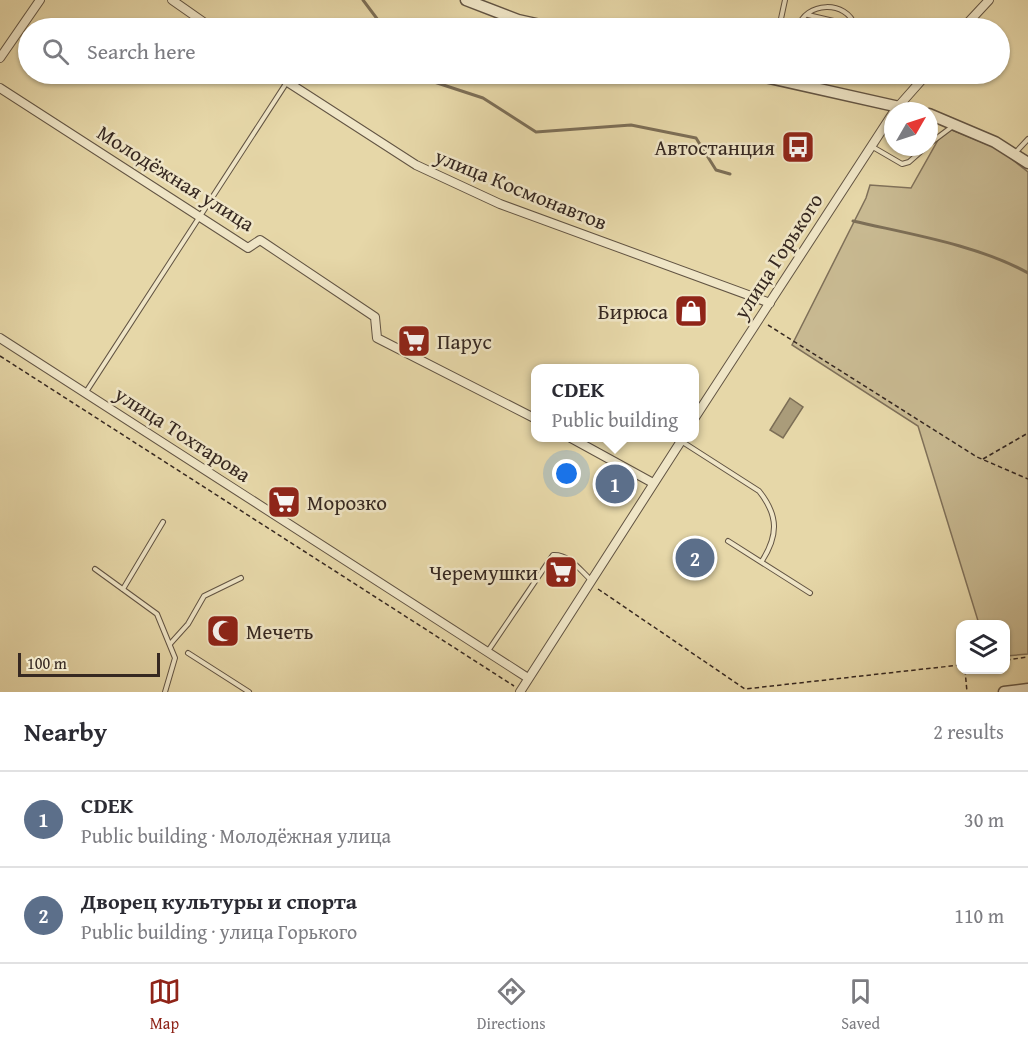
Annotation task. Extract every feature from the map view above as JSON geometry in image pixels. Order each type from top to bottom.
[{"type":"street","points":[[28,18],[40,0]]},
{"type":"street","points":[[172,0],[198,18]]},
{"type":"street","points":[[466,0],[513,18]]},
{"type":"street","points":[[972,18],[989,0]]},
{"type":"street","points":[[0,58],[18,32]]},
{"type":"street","name":"улица Космонавтов","points":[[290,84],[416,165],[490,199],[770,303]]},
{"type":"street","points":[[808,84],[884,107]]},
{"type":"street","name":"улица Горького","points":[[902,102],[918,84]]},
{"type":"street","name":"Молодёжная улица","points":[[0,88],[248,248],[260,240],[375,317],[377,338],[531,416]]},
{"type":"street","points":[[938,117],[957,124],[1015,153],[1028,163]]},
{"type":"street","name":"улица Горького","points":[[699,411],[884,126]]},
{"type":"street","name":"улица Тохтарова","points":[[0,338],[528,678]]},
{"type":"street","points":[[578,442],[653,483]]},
{"type":"street","points":[[521,691],[679,442]]},
{"type":"street","points":[[1004,692],[1028,689]]},
{"type":"lane","points":[[781,18],[785,0]]},
{"type":"lane","points":[[805,18],[815,7],[824,4],[833,5],[852,18]]},
{"type":"lane","points":[[808,15],[821,18]]},
{"type":"lane","points":[[86,393],[286,84]]},
{"type":"lane","points":[[938,138],[957,124]]},
{"type":"lane","points":[[1015,153],[1028,139]]},
{"type":"lane","points":[[870,146],[884,154]]},
{"type":"lane","points":[[888,156],[902,164],[916,156]]},
{"type":"lane","points":[[686,442],[759,491],[767,502],[774,528],[772,545],[762,561]]},
{"type":"lane","points":[[123,589],[163,522]]},
{"type":"lane","points":[[728,541],[810,593]]},
{"type":"lane","points":[[487,651],[553,555],[561,554],[567,558],[591,582]]},
{"type":"lane","points":[[96,569],[157,614],[175,658],[165,692]]},
{"type":"lane","points":[[170,644],[188,624],[204,596],[241,578]]},
{"type":"lane","points":[[188,653],[249,692]]},
{"type":"path","points":[[759,320],[982,459],[1028,479]]},
{"type":"path","points":[[0,356],[521,691]]},
{"type":"path","points":[[982,459],[1028,433]]},
{"type":"path","points":[[591,582],[745,689],[822,683],[956,666]]},
{"type":"path","points":[[1010,659],[1028,657]]},
{"type":"path","points":[[966,674],[968,692]]},
{"type":"shaded area","points":[[952,130],[999,149],[1028,172],[1028,654],[1010,656],[1010,620],[978,620],[918,426],[792,345],[866,198],[870,185],[911,188],[929,156],[938,156],[938,140],[942,133]]},
{"type":"shaded area","points":[[790,398],[803,407],[783,438],[770,430]]},
{"type":"waterway","points":[[363,0],[376,18]]},
{"type":"waterway","points":[[440,84],[483,98],[536,132],[631,125],[696,138],[716,170],[730,174]]},
{"type":"waterway","points":[[853,221],[965,248],[1008,263],[1028,273]]},
{"type":"place","name":"Автостанция","points":[[798,147]]},
{"type":"place","name":"Бирюса","points":[[691,311]]},
{"type":"place","name":"Парус","points":[[414,341]]},
{"type":"place","name":"CDEK","points":[[615,484]]},
{"type":"place","name":"Морозко","points":[[284,502]]},
{"type":"place","name":"Дворец культуры и спорта","points":[[695,558]]},
{"type":"place","name":"Черемушки","points":[[561,572]]},
{"type":"place","name":"Мечеть","points":[[223,631]]}]
